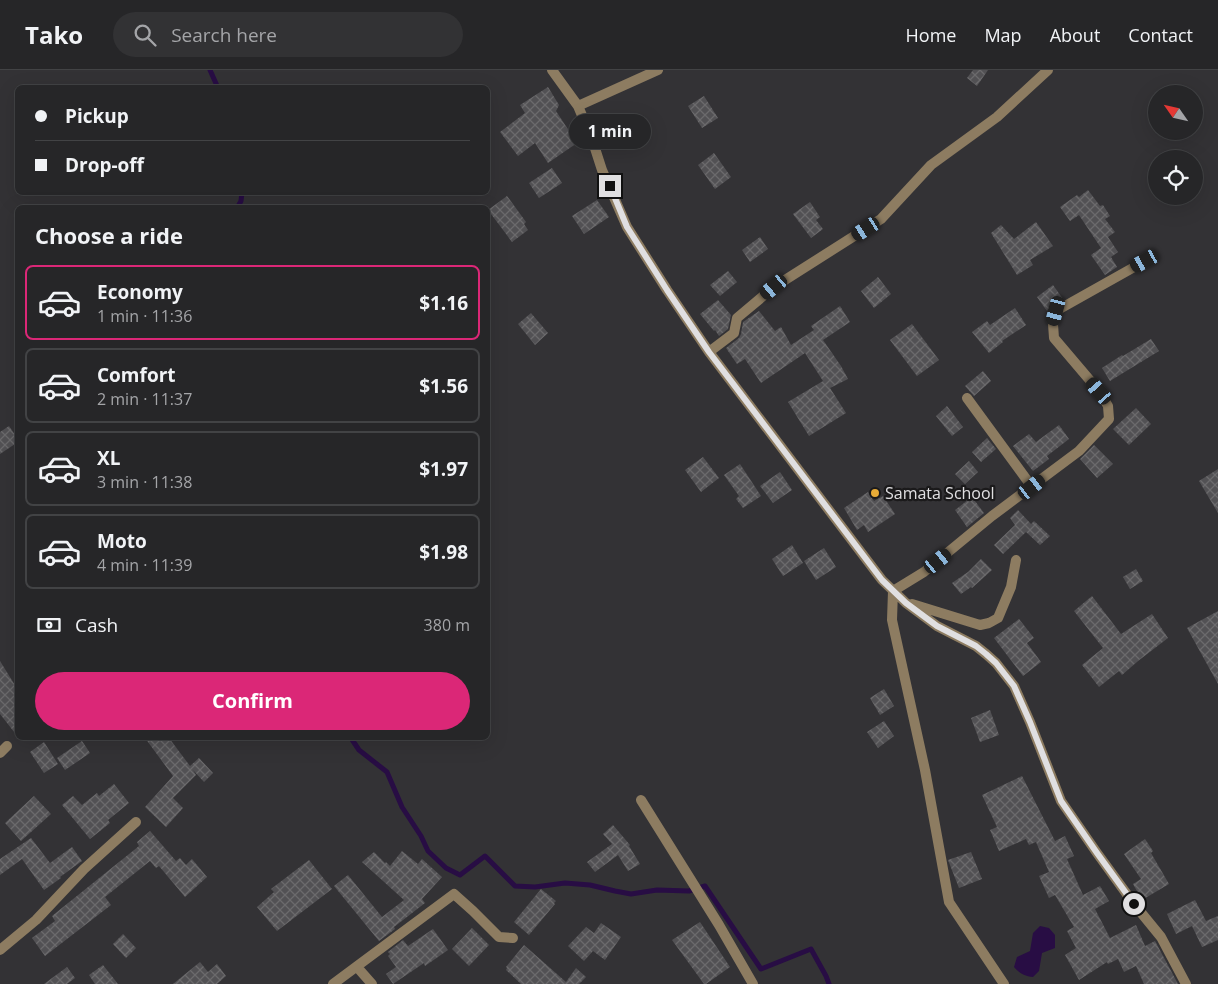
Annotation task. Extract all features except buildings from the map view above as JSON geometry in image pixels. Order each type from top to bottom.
[{"type":"street","points":[[552,70],[578,106],[592,139],[602,170],[627,227],[709,352],[882,580],[906,603],[937,626],[976,646],[986,654],[996,663],[1014,686],[1061,801],[1134,904],[1161,938],[1186,984]]},
{"type":"street","points":[[578,106],[658,70]]},
{"type":"street","points":[[709,352],[734,333],[737,318],[774,287],[881,219],[931,165],[997,117],[1048,70]]},
{"type":"street","points":[[893,591],[924,572],[992,516],[1079,451],[1109,419],[1108,406],[1099,391],[1054,338],[1053,324],[1056,311],[1145,261]]},
{"type":"street","points":[[967,398],[1032,487]]},
{"type":"street","points":[[906,603],[980,625],[989,623],[998,618],[1011,587],[1016,560]]},
{"type":"street","points":[[893,591],[892,620],[925,770],[949,902],[1004,984]]},
{"type":"street","points":[[642,800],[753,984]]},
{"type":"street","points":[[0,950],[36,920],[84,869],[136,822]]},
{"type":"street","points":[[333,984],[454,894],[473,910],[499,937],[513,938]]},
{"type":"street","points":[[357,967],[372,984]]},
{"type":"shaded area","points":[[1040,926],[1049,928],[1055,935],[1055,948],[1042,953],[1039,971],[1033,977],[1021,973],[1014,967],[1017,957],[1030,951],[1033,933]]},
{"type":"waterway","points":[[210,70],[217,85]]},
{"type":"waterway","points":[[239,205],[242,195]]},
{"type":"waterway","points":[[352,740],[359,750],[387,772],[402,807],[421,836],[428,851],[446,868],[460,875],[485,856],[515,886],[535,887],[565,883],[590,885],[631,894],[657,890],[689,891],[705,886],[761,969],[811,949],[829,984]]},
{"type":"place","name":"Samata School","points":[[875,493]]},
{"type":"route","points":[[610,186],[627,227],[709,352],[882,580],[906,603],[937,626],[976,646],[986,654],[996,663],[1014,686],[1061,801],[1134,904]]}]
